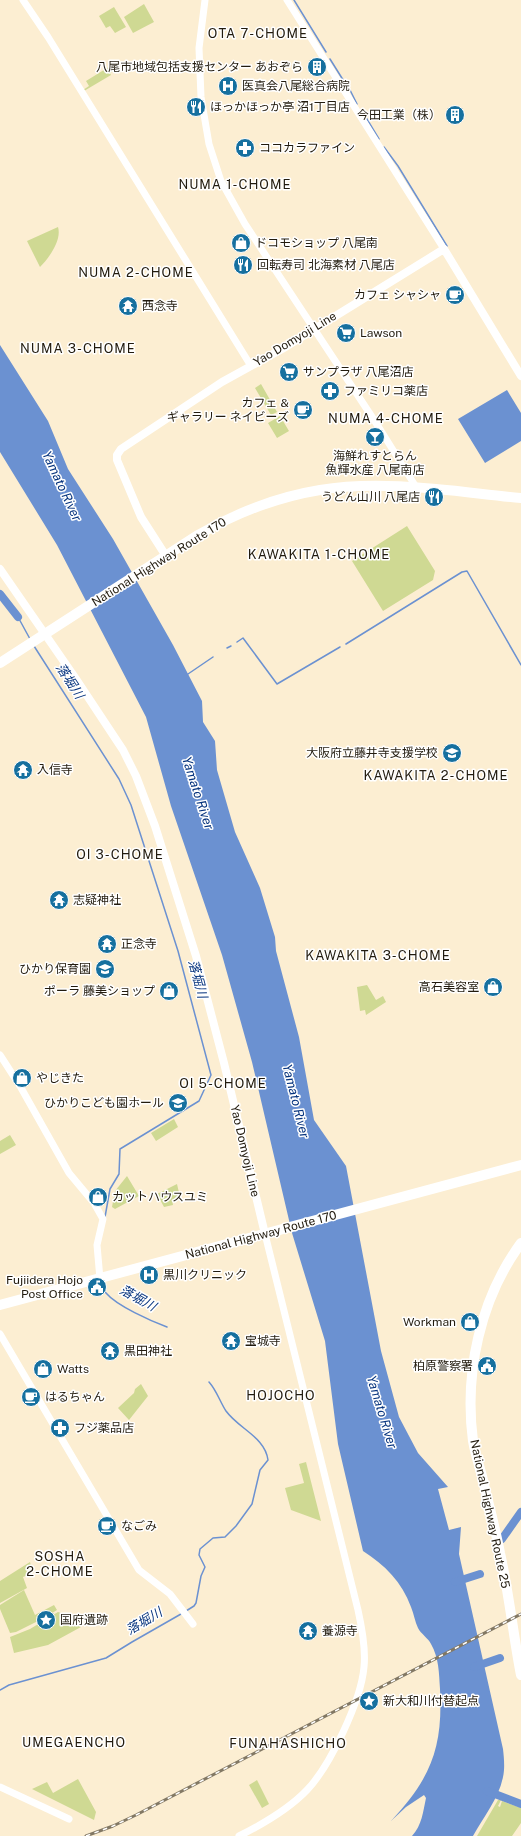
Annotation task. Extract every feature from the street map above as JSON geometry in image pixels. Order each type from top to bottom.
[{"type":"highway","name":"National Highway Route 170","points":[[0,658],[42,633],[183,542],[222,519],[258,501],[309,487],[337,483],[371,481],[521,493]]},
{"type":"highway","name":"National Highway Route 170","points":[[416,485],[521,498]]},
{"type":"highway","name":"National Highway Route 170","points":[[0,663],[42,633]]},
{"type":"highway","name":"National Highway Route 170","points":[[0,1305],[521,1165]]},
{"type":"highway","name":"National Highway Route 25","points":[[521,1243],[498,1283],[481,1325],[473,1358],[470,1399],[473,1442],[504,1569],[508,1605],[521,1675]]},
{"type":"main road","name":"Yao Domyoji Line","points":[[162,556],[137,509],[117,460],[117,455],[121,449],[222,382],[282,349],[444,249]]},
{"type":"main road","points":[[444,249],[521,376]]},
{"type":"main road","name":"Yao Domyoji Line","points":[[0,569],[42,633],[76,679],[123,750],[140,786],[172,880],[208,1000],[267,1233]]},
{"type":"street","points":[[23,0],[48,37],[251,366]]},
{"type":"street","points":[[205,0],[199,48],[201,97],[209,144],[221,180],[244,224],[416,485]]},
{"type":"street","points":[[287,0],[444,249]]},
{"type":"street","points":[[0,1055],[20,1086],[69,1173],[94,1203],[102,1219],[97,1245],[102,1278]]},
{"type":"street","points":[[239,1836],[276,1815],[307,1790],[330,1755],[347,1723],[360,1689],[364,1666],[362,1628],[358,1610],[267,1233]]},
{"type":"street","points":[[0,1334],[139,1570],[170,1594],[193,1624]]},
{"type":"street","points":[[0,1787],[70,1819]]},
{"type":"green space","points":[[144,4],[154,22],[133,33],[124,17]]},
{"type":"green space","points":[[114,7],[126,27],[115,33],[110,26],[106,28],[99,16]]},
{"type":"green space","points":[[112,65],[115,70],[110,73],[111,75],[84,91],[83,90],[89,86],[86,81]]},
{"type":"green space","points":[[58,227],[59,232],[54,248],[40,267],[27,241]]},
{"type":"green space","points":[[261,384],[277,412],[271,415],[255,388]]},
{"type":"green space","points":[[280,416],[289,431],[277,438],[268,423]]},
{"type":"green space","points":[[407,526],[435,571],[433,580],[383,611],[352,561]]},
{"type":"green space","points":[[367,985],[376,1000],[383,996],[386,1002],[366,1015],[365,1010],[360,1011],[357,987]]},
{"type":"green space","points":[[174,1119],[178,1127],[156,1141],[151,1133]]},
{"type":"green space","points":[[10,1135],[16,1145],[0,1154],[0,1141]]},
{"type":"green space","points":[[127,1176],[139,1196],[115,1209],[112,1207],[115,1191]]},
{"type":"green space","points":[[177,1184],[180,1197],[172,1200],[173,1205],[164,1207],[157,1194]]},
{"type":"green space","points":[[141,1384],[148,1396],[129,1420],[118,1408]]},
{"type":"green space","points":[[306,1462],[321,1521],[291,1510],[285,1488],[304,1483],[299,1464]]},
{"type":"green space","points":[[30,1562],[31,1566],[26,1569],[28,1575],[23,1577],[27,1588],[0,1603],[0,1581]]},
{"type":"green space","points":[[24,1590],[35,1615],[54,1605],[57,1610],[39,1621],[36,1616],[38,1621],[16,1632],[10,1633],[0,1609],[0,1605]]},
{"type":"green space","points":[[58,1612],[64,1614],[81,1627],[48,1645],[14,1653],[10,1637],[30,1629]]},
{"type":"green space","points":[[78,1779],[96,1812],[94,1820],[32,1789],[47,1782],[53,1793]]},
{"type":"green space","points":[[257,1780],[269,1804],[262,1808],[249,1785]]},
{"type":"green space","points":[[498,1800],[501,1800],[498,1806],[500,1807],[502,1801],[521,1808],[521,1823],[512,1836],[477,1836]]},
{"type":"water","name":"Yamato River","points":[[0,345],[48,421],[68,469],[113,539],[173,645],[202,701],[203,722],[215,741],[217,770],[235,832],[260,888],[275,937],[276,951],[299,1037],[314,1120],[346,1166],[381,1351],[399,1417],[418,1453],[448,1487],[438,1489],[449,1530],[461,1527],[459,1554],[503,1749],[504,1763],[503,1777],[498,1793],[473,1836],[412,1836],[422,1818],[426,1798],[424,1795],[406,1807],[391,1821],[416,1791],[432,1761],[439,1728],[440,1710],[440,1689],[437,1660],[434,1649],[418,1628],[407,1598],[398,1582],[379,1562],[363,1551],[338,1444],[325,1341],[292,1233],[252,1062],[222,955],[171,806],[146,717],[57,545],[0,452]]},
{"type":"water","points":[[507,390],[521,413],[521,441],[485,463],[458,419]]},
{"type":"waterway","points":[[294,0],[326,52]]},
{"type":"waterway","points":[[330,59],[345,83]]},
{"type":"waterway","points":[[350,90],[357,104]]},
{"type":"waterway","points":[[362,111],[379,139]]},
{"type":"waterway","points":[[384,147],[398,166],[447,246]]},
{"type":"waterway","points":[[346,644],[462,572],[467,571],[521,665]]},
{"type":"waterway","name":"落堀川","points":[[0,594],[18,617]]},
{"type":"waterway","name":"落堀川","points":[[18,617],[30,639]]},
{"type":"waterway","points":[[237,642],[243,638],[277,684],[340,647]]},
{"type":"waterway","name":"落堀川","points":[[34,646],[119,779],[131,805],[178,951],[211,1075],[199,1101],[120,1149],[119,1174],[110,1189],[105,1217]]},
{"type":"waterway","points":[[227,648],[231,646]]},
{"type":"waterway","points":[[188,674],[213,657]]},
{"type":"waterway","name":"落堀川","points":[[102,1282],[105,1292],[118,1303],[167,1327]]},
{"type":"waterway","name":"落堀川","points":[[186,1611],[196,1603],[201,1576],[205,1567],[199,1555],[200,1549],[213,1538],[225,1537],[236,1526],[252,1504],[260,1470],[268,1460],[262,1445],[231,1417],[209,1382]]},
{"type":"waterway","points":[[502,1539],[521,1512]]},
{"type":"waterway","points":[[455,1582],[480,1574]]},
{"type":"waterway","name":"落堀川","points":[[0,1690],[9,1685],[106,1658],[181,1614]]},
{"type":"waterway","points":[[474,1667],[500,1658]]},
{"type":"waterway","points":[[487,1791],[521,1804]]},
{"type":"railway","points":[[86,1836],[113,1826],[136,1815],[521,1614]]},
{"type":"place","name":"八尾市地域包括支援センター あおぞら","points":[[317,67]]},
{"type":"place","name":"医真会八尾総合病院","points":[[228,86]]},
{"type":"place","name":"ほっかほっか亭 沼1丁目店","points":[[196,107]]},
{"type":"place","name":"今田工業（株）","points":[[455,115]]},
{"type":"place","name":"ココカラファイン","points":[[245,148]]},
{"type":"place","name":"ドコモショップ 八尾南","points":[[241,243]]},
{"type":"place","name":"回転寿司 北海素材 八尾店","points":[[243,265]]},
{"type":"place","name":"カフェ シャシャ","points":[[455,295]]},
{"type":"place","name":"西念寺","points":[[128,306]]},
{"type":"place","name":"Lawson","points":[[346,333]]},
{"type":"place","name":"サンプラザ 八尾沼店","points":[[289,372]]},
{"type":"place","name":"ファミリコ薬店","points":[[330,391]]},
{"type":"place","name":"カフェ & ギャラリー ネイビーズ","points":[[303,410]]},
{"type":"place","name":"海鮮れすとらん 魚輝水産 八尾南店","points":[[375,437]]},
{"type":"place","name":"うどん山川 八尾店","points":[[434,497]]},
{"type":"place","name":"大阪府立藤井寺支援学校","points":[[452,753]]},
{"type":"place","name":"入信寺","points":[[23,770]]},
{"type":"place","name":"志疑神社","points":[[59,900]]},
{"type":"place","name":"正念寺","points":[[107,944]]},
{"type":"place","name":"ひかり保育園","points":[[105,969]]},
{"type":"place","name":"高石美容室","points":[[493,987]]},
{"type":"place","name":"ポーラ 藤美ショップ","points":[[169,991]]},
{"type":"place","name":"やじきた","points":[[22,1078]]},
{"type":"place","name":"ひかりこども園ホール","points":[[178,1103]]},
{"type":"place","name":"カットハウスユミ","points":[[98,1197]]},
{"type":"place","name":"黒川クリニック","points":[[149,1275]]},
{"type":"place","name":"Fujiidera Hojo Post Office","points":[[97,1287]]},
{"type":"place","name":"Workman","points":[[470,1322]]},
{"type":"place","name":"宝城寺","points":[[231,1341]]},
{"type":"place","name":"黒田神社","points":[[110,1351]]},
{"type":"place","name":"柏原警察署","points":[[487,1366]]},
{"type":"place","name":"Watts","points":[[43,1369]]},
{"type":"place","name":"はるちゃん","points":[[31,1397]]},
{"type":"place","name":"フジ薬品店","points":[[60,1428]]},
{"type":"place","name":"なごみ","points":[[107,1526]]},
{"type":"place","name":"国府遺跡","points":[[46,1620]]},
{"type":"place","name":"養源寺","points":[[308,1631]]},
{"type":"place","name":"新大和川付替起点","points":[[369,1701]]},
{"type":"district","name":"OTA 7-CHOME","points":[[258,33]]},
{"type":"district","name":"NUMA 1-CHOME","points":[[235,184]]},
{"type":"district","name":"NUMA 2-CHOME","points":[[136,272]]},
{"type":"district","name":"NUMA 3-CHOME","points":[[78,348]]},
{"type":"district","name":"NUMA 4-CHOME","points":[[386,418]]},
{"type":"district","name":"KAWAKITA 1-CHOME","points":[[319,554]]},
{"type":"district","name":"KAWAKITA 2-CHOME","points":[[436,775]]},
{"type":"district","name":"OI 3-CHOME","points":[[120,854]]},
{"type":"district","name":"KAWAKITA 3-CHOME","points":[[378,955]]},
{"type":"district","name":"OI 5-CHOME","points":[[223,1083]]},
{"type":"district","name":"HOJOCHO","points":[[281,1395]]},
{"type":"district","name":"SOSHA 2-CHOME","points":[[60,1564]]},
{"type":"district","name":"UMEGAENCHO","points":[[74,1742]]},
{"type":"district","name":"FUNAHASHICHO","points":[[288,1743]]}]
